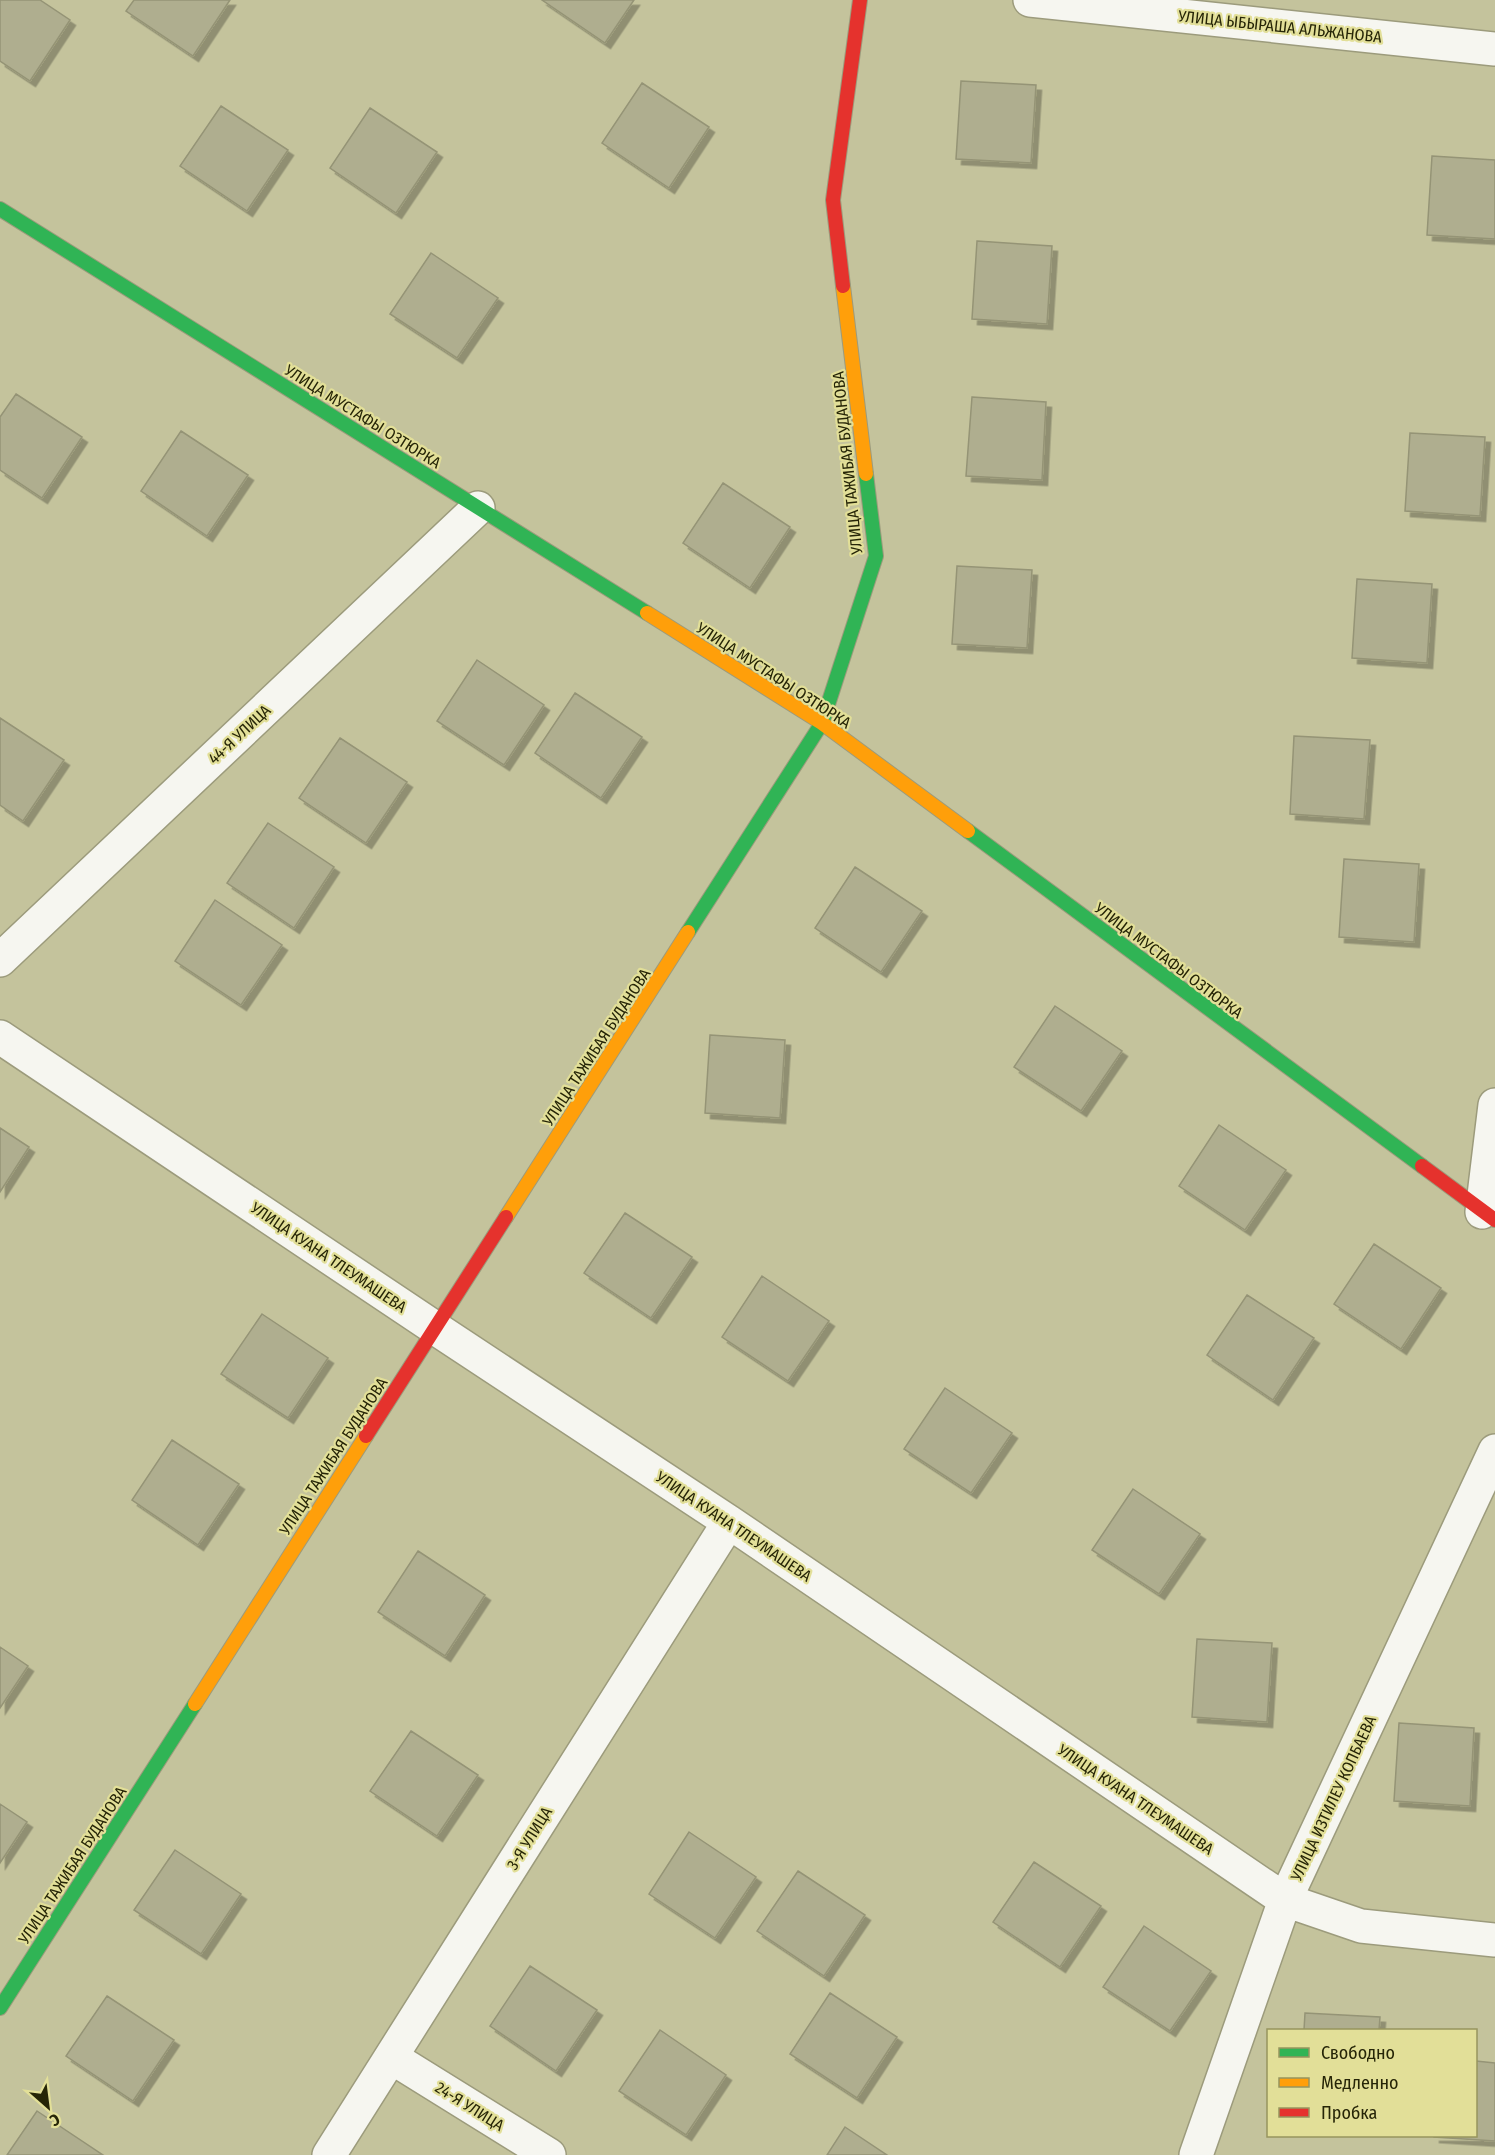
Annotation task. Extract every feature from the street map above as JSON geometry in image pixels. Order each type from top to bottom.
[{"type":"street","name":"УЛИЦА ТАЖИБАЯ БУДАНОВА","points":[[0,2008],[822,723],[876,556],[833,200],[860,0]]},
{"type":"street","name":"УЛИЦА ЫБЫРАША АЛЬЖАНОВА","points":[[1030,0],[1495,49]]},
{"type":"street","name":"УЛИЦА МУСТАФЫ ОЗТЮРКА","points":[[0,209],[822,723],[1488,1216]]},
{"type":"street","name":"44-Я УЛИЦА","points":[[0,960],[478,508]]},
{"type":"street","name":"УЛИЦА КУАНА ТЛЕУМАШЕВА","points":[[0,1037],[729,1522],[1285,1900],[1361,1926],[1495,1940]]},
{"type":"street","points":[[1488,1216],[1495,1105]]},
{"type":"street","name":"УЛИЦА ИЗТИЛЕУ КОПБАЕВА","points":[[1196,2155],[1285,1900],[1495,1451]]},
{"type":"street","name":"3-Я УЛИЦА","points":[[329,2155],[729,1522]]},
{"type":"street","name":"24-Я УЛИЦА","points":[[391,2057],[549,2155]]},
{"type":"building","points":[[0,0],[40,0],[70,20],[30,81],[0,61]]},
{"type":"building","points":[[134,0],[230,0],[193,56],[126,11]]},
{"type":"building","points":[[542,0],[634,0],[605,43]]},
{"type":"building","points":[[961,81],[1036,85],[1031,163],[956,159]]},
{"type":"building","points":[[642,83],[709,127],[669,188],[602,143]]},
{"type":"building","points":[[221,106],[288,150],[247,211],[180,166]]},
{"type":"building","points":[[370,108],[437,152],[396,213],[330,168]]},
{"type":"building","points":[[1432,156],[1495,160],[1495,239],[1427,235]]},
{"type":"building","points":[[977,241],[1052,246],[1047,324],[972,319]]},
{"type":"building","points":[[431,253],[498,298],[457,358],[390,314]]},
{"type":"building","points":[[16,394],[82,437],[42,498],[0,470],[0,417]]},
{"type":"building","points":[[972,397],[1046,402],[1042,480],[966,476]]},
{"type":"building","points":[[181,431],[248,475],[207,536],[141,491]]},
{"type":"building","points":[[1410,433],[1485,437],[1480,516],[1405,511]]},
{"type":"building","points":[[723,483],[790,527],[750,588],[683,543]]},
{"type":"building","points":[[957,566],[1032,570],[1027,648],[952,644]]},
{"type":"building","points":[[1357,579],[1432,584],[1427,663],[1352,658]]},
{"type":"building","points":[[477,660],[544,705],[504,765],[437,721]]},
{"type":"building","points":[[575,693],[642,737],[601,798],[535,753]]},
{"type":"building","points":[[0,718],[64,760],[23,821],[0,805]]},
{"type":"building","points":[[1294,736],[1370,740],[1364,819],[1290,814]]},
{"type":"building","points":[[340,738],[407,782],[366,843],[299,798]]},
{"type":"building","points":[[268,823],[334,867],[294,928],[227,883]]},
{"type":"building","points":[[1344,859],[1419,864],[1414,942],[1339,937]]},
{"type":"building","points":[[855,867],[922,911],[881,972],[815,928]]},
{"type":"building","points":[[215,900],[282,945],[241,1005],[175,961]]},
{"type":"building","points":[[1055,1006],[1122,1051],[1081,1111],[1014,1067]]},
{"type":"building","points":[[710,1035],[785,1040],[780,1118],[705,1113]]},
{"type":"building","points":[[1219,1125],[1286,1170],[1245,1230],[1179,1186]]},
{"type":"building","points":[[0,1128],[29,1147],[0,1192]]},
{"type":"building","points":[[625,1213],[692,1257],[651,1318],[584,1273]]},
{"type":"building","points":[[1374,1244],[1441,1288],[1401,1349],[1334,1304]]},
{"type":"building","points":[[762,1276],[829,1321],[788,1381],[722,1337]]},
{"type":"building","points":[[1247,1295],[1314,1338],[1273,1400],[1207,1355]]},
{"type":"building","points":[[262,1314],[328,1358],[288,1418],[221,1374]]},
{"type":"building","points":[[945,1388],[1012,1433],[971,1493],[904,1449]]},
{"type":"building","points":[[172,1440],[239,1484],[198,1545],[132,1500]]},
{"type":"building","points":[[1133,1489],[1200,1534],[1159,1594],[1092,1550]]},
{"type":"building","points":[[418,1551],[485,1595],[445,1656],[378,1612]]},
{"type":"building","points":[[1197,1639],[1272,1643],[1267,1722],[1192,1717]]},
{"type":"building","points":[[0,1647],[28,1666],[0,1708]]},
{"type":"building","points":[[1399,1723],[1474,1728],[1470,1806],[1394,1801]]},
{"type":"building","points":[[411,1731],[478,1775],[437,1836],[370,1791]]},
{"type":"building","points":[[0,1804],[27,1822],[0,1863]]},
{"type":"building","points":[[689,1832],[756,1877],[715,1938],[649,1894]]},
{"type":"building","points":[[175,1850],[241,1894],[201,1954],[134,1910]]},
{"type":"building","points":[[1034,1862],[1101,1906],[1060,1967],[993,1922]]},
{"type":"building","points":[[798,1871],[865,1915],[824,1976],[757,1931]]},
{"type":"building","points":[[1144,1926],[1211,1971],[1170,2031],[1103,1987]]},
{"type":"building","points":[[530,1966],[597,2010],[556,2071],[490,2026]]},
{"type":"building","points":[[830,1993],[897,2037],[857,2098],[790,2054]]},
{"type":"building","points":[[107,1996],[174,2040],[133,2101],[66,2056]]},
{"type":"building","points":[[1305,2013],[1380,2017],[1379,2029],[1304,2029]]},
{"type":"building","points":[[660,2030],[726,2075],[686,2135],[619,2091]]},
{"type":"building","points":[[1477,2061],[1495,2063],[1495,2141],[1434,2137],[1477,2137]]},
{"type":"building","points":[[37,2111],[103,2155],[7,2155]]},
{"type":"building","points":[[845,2127],[887,2155],[827,2155]]},
{"type":"traffic: fast","points":[[0,209],[647,613]]},
{"type":"traffic: fast","points":[[688,932],[822,723],[876,556],[866,474]]},
{"type":"traffic: fast","points":[[968,831],[1422,1166]]},
{"type":"traffic: fast","points":[[0,2008],[195,1704]]},
{"type":"traffic: slow","points":[[843,286],[866,474]]},
{"type":"traffic: slow","points":[[647,613],[822,723],[968,831]]},
{"type":"traffic: slow","points":[[506,1217],[688,932]]},
{"type":"traffic: slow","points":[[195,1704],[366,1436]]},
{"type":"traffic: jam","points":[[843,286],[833,200],[860,0]]},
{"type":"traffic: jam","points":[[1422,1166],[1495,1220]]},
{"type":"traffic: jam","points":[[366,1436],[506,1217]]}]
